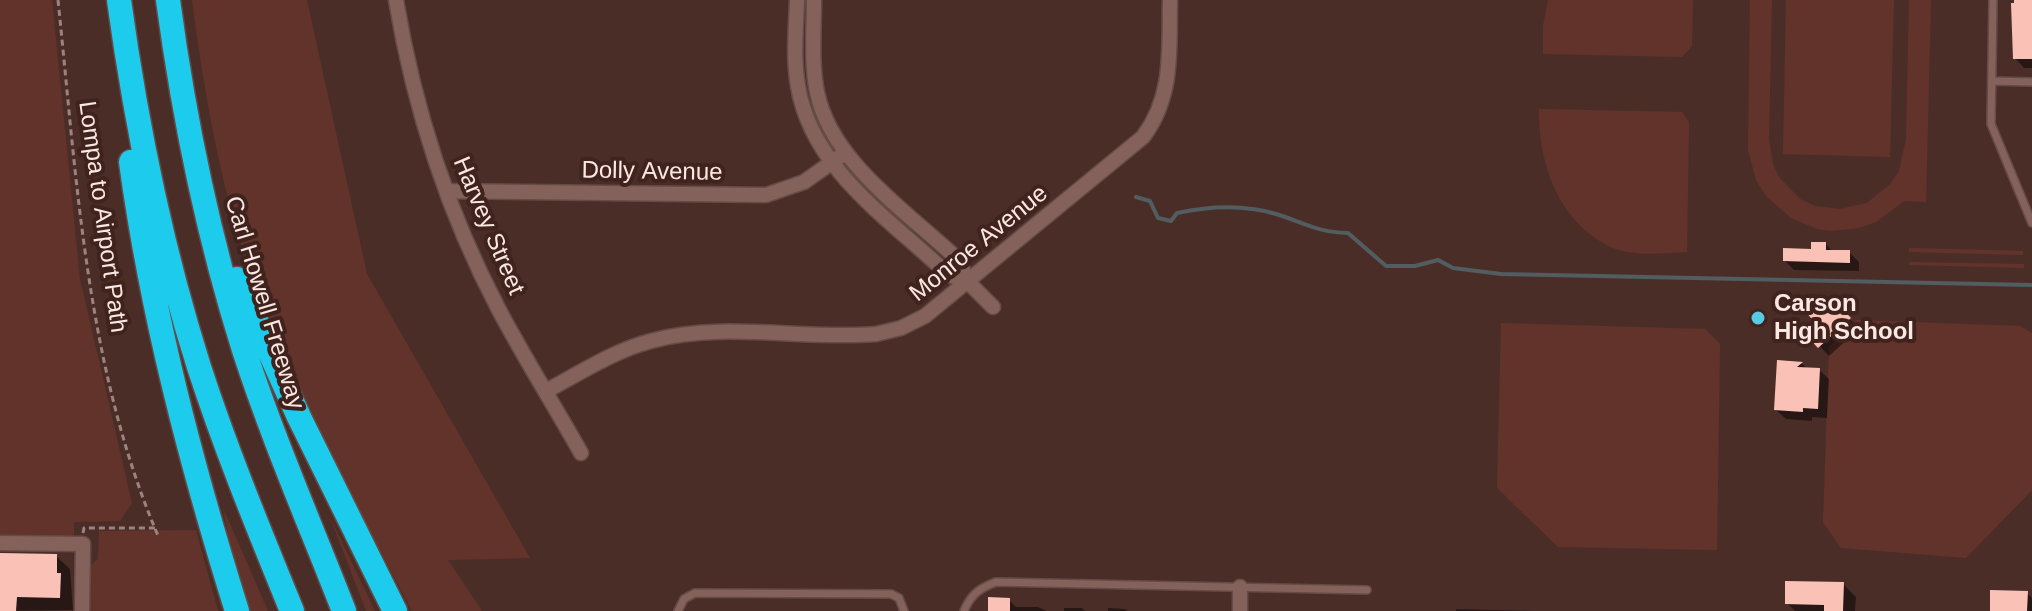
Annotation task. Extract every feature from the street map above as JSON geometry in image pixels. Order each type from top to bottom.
[{"type":"highway","points":[[117,0],[128,140],[154,298],[203,503],[237,611]]},
{"type":"highway","points":[[117,0],[139,130],[158,220],[181,305],[228,449],[292,611]]},
{"type":"highway","name":"Carl Howell Freeway","points":[[168,0],[196,168],[245,352],[344,611]]},
{"type":"highway","points":[[196,168],[261,338],[395,611]]},
{"type":"street","name":"Harvey Street","points":[[396,0],[421,115],[447,191],[486,283],[581,453]]},
{"type":"street","points":[[797,0],[798,86],[810,127],[831,163],[945,272],[968,282]]},
{"type":"street","points":[[814,0],[813,56],[818,94],[826,120],[845,153],[952,254],[968,282],[993,307]]},
{"type":"street","name":"Monroe Avenue","points":[[546,391],[617,353],[667,337],[700,333],[863,335],[889,332],[925,316],[1134,147],[1151,126],[1163,102],[1168,79],[1170,0]]},
{"type":"street","name":"Dolly Avenue","points":[[447,191],[753,196],[793,187],[845,153]]},
{"type":"street","points":[[0,543],[83,544],[82,611]]},
{"type":"street","points":[[1240,587],[1240,611]]},
{"type":"lane","points":[[1993,0],[1991,124],[2032,223]]},
{"type":"lane","points":[[1992,81],[2032,82]]},
{"type":"lane","points":[[964,611],[968,601],[980,588],[996,582],[1367,590]]},
{"type":"lane","points":[[678,609],[684,599],[695,593],[891,594],[899,598],[904,611]]},
{"type":"path","name":"Lompa to Airport Path","points":[[58,0],[84,254],[99,336],[124,439],[143,502],[159,538]]},
{"type":"path","points":[[83,544],[84,528],[155,528]]},
{"type":"shaded area","points":[[0,0],[52,0],[80,279],[132,503],[120,521],[74,522],[74,537],[0,535]]},
{"type":"shaded area","points":[[192,0],[307,0],[367,274],[530,558],[448,560],[482,611],[412,611],[300,393],[267,318],[229,201],[211,121]]},
{"type":"shaded area","points":[[1548,0],[1693,0],[1692,46],[1682,57],[1543,54],[1543,26]]},
{"type":"shaded area","points":[[1750,0],[1772,0],[1769,139],[1773,164],[1779,177],[1800,199],[1815,206],[1840,209],[1867,203],[1890,184],[1899,171],[1906,139],[1909,0],[1931,0],[1926,202],[1904,201],[1876,222],[1859,228],[1831,231],[1817,229],[1791,218],[1766,196],[1756,180],[1748,150]]},
{"type":"shaded area","points":[[1786,0],[1894,0],[1890,157],[1783,154]]},
{"type":"shaded area","points":[[1539,109],[1682,112],[1689,122],[1687,252],[1650,254],[1622,251],[1594,237],[1579,224],[1555,190],[1548,170]]},
{"type":"shaded area","points":[[1909,248],[2023,251],[2023,255],[1909,252]]},
{"type":"shaded area","points":[[1909,262],[2024,264],[2024,268],[1909,265]]},
{"type":"shaded area","points":[[1856,320],[2020,326],[2032,333],[2032,490],[1966,558],[1841,548],[1823,522],[1829,347]]},
{"type":"shaded area","points":[[1501,323],[1705,329],[1720,344],[1717,550],[1558,547],[1497,488]]},
{"type":"shaded area","points":[[223,508],[268,611],[250,611],[233,559]]},
{"type":"shaded area","points":[[330,517],[375,611],[366,611]]},
{"type":"shaded area","points":[[196,530],[218,611],[89,611],[90,566],[98,559],[99,531]]},
{"type":"building","points":[[2014,0],[2032,0],[2032,59],[2013,59],[2011,3]]},
{"type":"building","points":[[1811,242],[1826,242],[1826,250],[1850,250],[1850,263],[1783,261],[1783,248],[1811,249]]},
{"type":"building","points":[[1816,303],[1826,313],[1837,303],[1851,318],[1818,348],[1804,333],[1815,323],[1806,312]]},
{"type":"building","points":[[1777,360],[1803,362],[1797,367],[1820,368],[1818,409],[1803,408],[1803,412],[1774,410]]},
{"type":"building","points":[[0,553],[57,554],[57,573],[61,573],[60,598],[17,597],[16,611],[0,611]]},
{"type":"building","points":[[1785,581],[1844,582],[1843,611],[1824,611],[1824,605],[1785,604]]},
{"type":"building","points":[[1990,590],[2028,591],[2027,611],[1990,611]]},
{"type":"building","points":[[988,597],[1010,598],[1010,611],[988,611]]},
{"type":"waterway","points":[[1136,197],[1150,201],[1158,218],[1171,221],[1177,213],[1239,207],[1276,214],[1319,229],[1348,233],[1386,266],[1415,266],[1438,260],[1453,268],[1501,274],[2031,285]]},
{"type":"place","name":"Carson High School","points":[[1758,318]]}]
